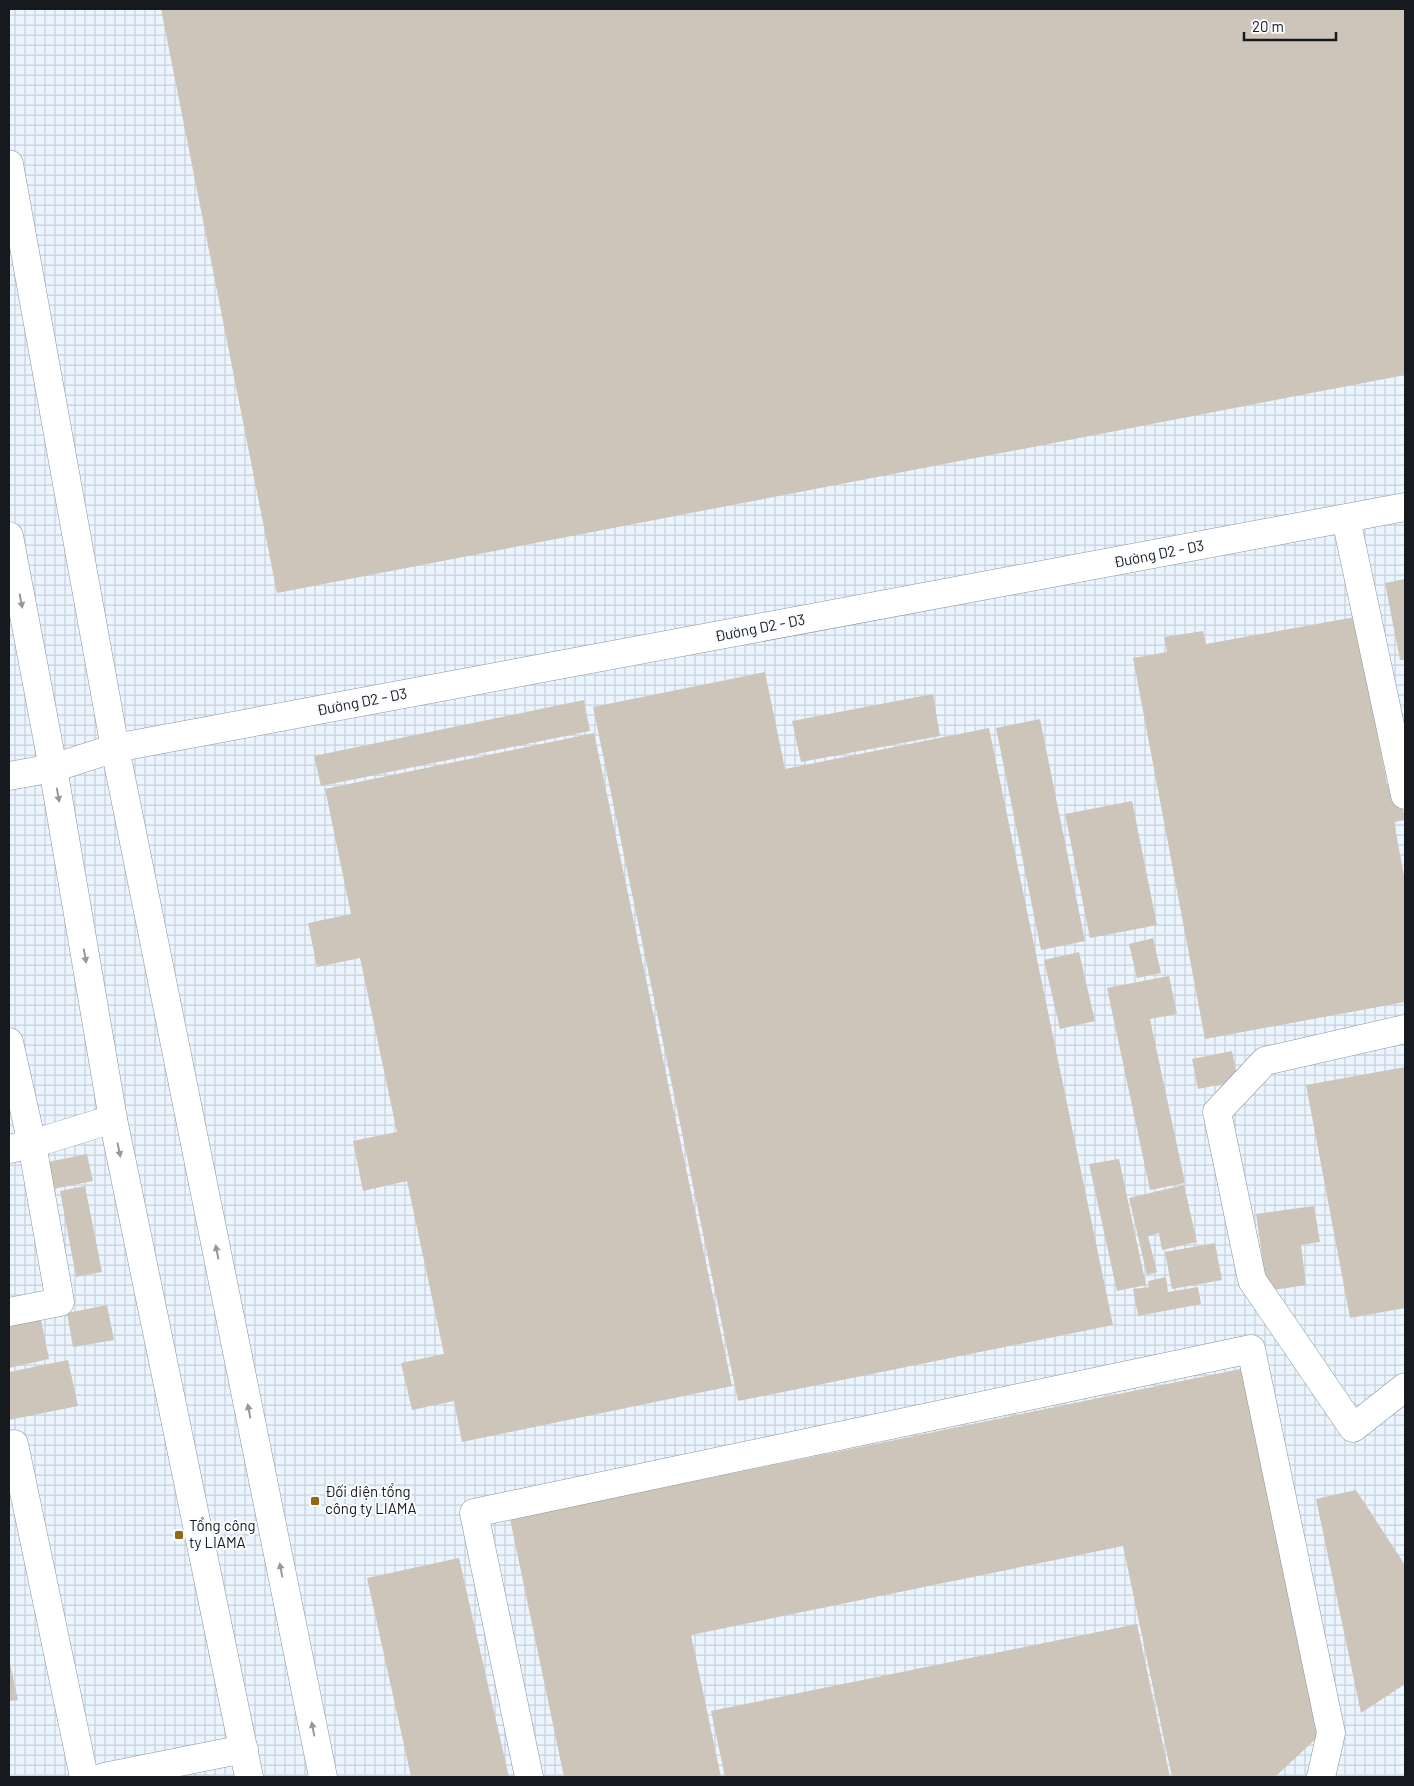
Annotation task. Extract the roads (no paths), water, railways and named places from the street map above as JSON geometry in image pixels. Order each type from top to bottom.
[{"type":"street","points":[[9,164],[116,748],[323,1777]]},
{"type":"street","name":"Đường D2 - D3","points":[[9,776],[53,768],[116,748],[1405,507]]},
{"type":"street","points":[[1346,519],[1405,795]]},
{"type":"street","points":[[9,536],[53,768],[113,1118],[249,1777]]},
{"type":"street","points":[[1405,1029],[1265,1061],[1217,1112],[1252,1280],[1353,1428],[1405,1387]]},
{"type":"street","points":[[9,1042],[20,1146],[60,1302],[9,1312]]},
{"type":"street","points":[[20,1146],[113,1118]]},
{"type":"street","points":[[530,1777],[474,1513],[1251,1349],[1331,1733],[1321,1777]]},
{"type":"street","points":[[14,1444],[84,1777]]},
{"type":"street","points":[[104,1777],[244,1749]]},
{"type":"place","name":"Đối diện tổng công ty LIAMA","points":[[315,1501]]},
{"type":"place","name":"Tổng công ty LIAMA","points":[[179,1535]]}]
